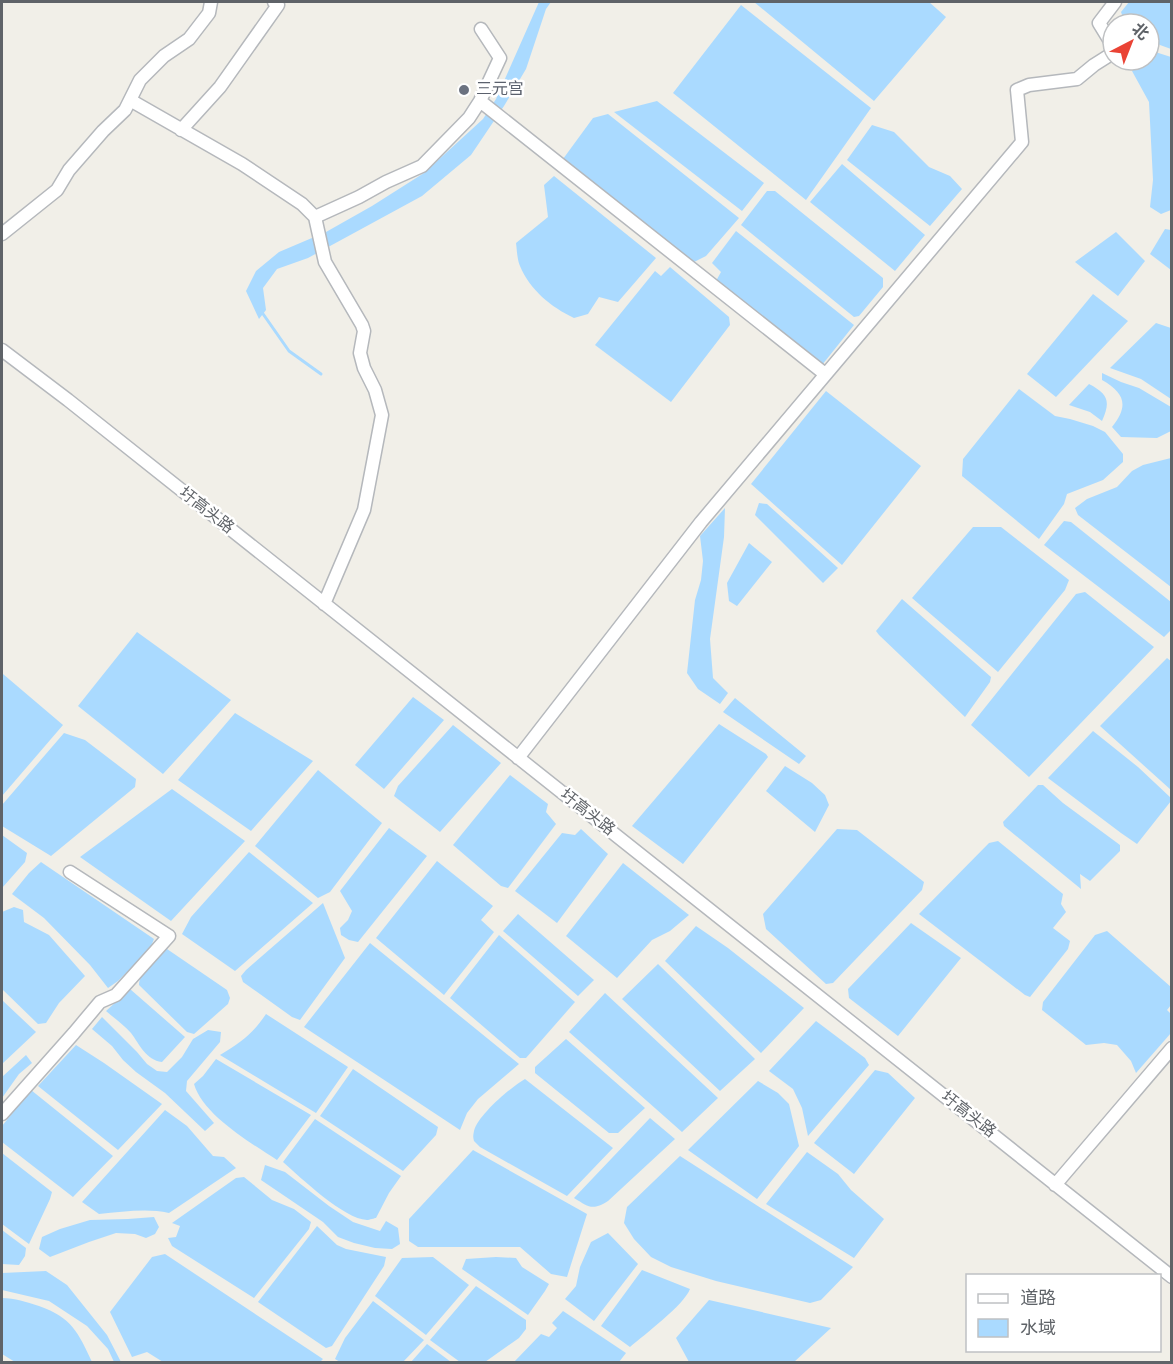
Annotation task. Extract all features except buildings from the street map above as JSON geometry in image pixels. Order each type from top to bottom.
[{"type":"street","points":[[2,234],[57,190],[69,170],[125,110],[140,80],[164,56],[189,39],[209,13],[211,2]]},
{"type":"street","points":[[181,130],[220,87],[278,5],[274,2]]},
{"type":"street","points":[[518,758],[701,522],[1022,142],[1017,90],[1029,85],[1077,79],[1113,53],[1110,41],[1099,23],[1115,2]]},
{"type":"street","points":[[315,217],[422,166],[484,104],[500,58],[482,29]]},
{"type":"street","points":[[130,100],[242,164],[302,204],[315,217],[325,262],[364,331],[360,353],[382,415],[364,510],[324,604]]},
{"type":"street","points":[[484,104],[825,374]]},
{"type":"street","name":"圩高头路","points":[[2,350],[1172,1277]]},
{"type":"street","points":[[2,1114],[100,1002],[116,995],[169,936],[70,872]]},
{"type":"street","points":[[1055,1185],[1172,1048]]},
{"type":"water","points":[[539,2],[551,2],[546,9],[526,69],[471,155],[422,196],[308,258],[277,269],[263,288],[266,310],[259,319],[246,291],[256,271],[279,252],[326,232],[424,173],[483,119],[496,99]]},
{"type":"water","points":[[754,2],[929,2],[946,17],[874,101]]},
{"type":"water","points":[[1129,2],[1171,2],[1171,49],[1161,45],[1161,12],[1121,12]]},
{"type":"water","points":[[741,5],[871,108],[806,200],[673,93]]},
{"type":"water","points":[[1161,54],[1171,57],[1171,210],[1161,214],[1150,207],[1153,180],[1149,102],[1133,72],[1161,72]]},
{"type":"water","points":[[657,101],[764,183],[742,211],[614,112]]},
{"type":"water","points":[[608,114],[739,218],[706,256],[692,263],[563,159],[593,118]]},
{"type":"water","points":[[872,125],[894,132],[929,167],[950,176],[962,189],[930,226],[847,160]]},
{"type":"water","points":[[842,164],[925,235],[895,271],[810,202]]},
{"type":"water","points":[[554,176],[656,258],[618,302],[599,297],[588,314],[574,318],[557,309],[535,290],[524,275],[517,255],[516,243],[548,217],[544,185]]},
{"type":"water","points":[[767,191],[775,191],[883,278],[883,287],[859,316],[854,317],[741,225]]},
{"type":"water","points":[[1165,229],[1171,230],[1171,270],[1150,254]]},
{"type":"water","points":[[736,231],[854,325],[822,365],[716,281],[721,272],[712,263]]},
{"type":"water","points":[[1116,232],[1145,261],[1118,296],[1075,262]]},
{"type":"water","points":[[670,267],[729,317],[730,325],[671,402],[595,345],[655,271],[661,276]]},
{"type":"water","points":[[1093,294],[1128,321],[1056,397],[1027,374]]},
{"type":"water","points":[[1156,323],[1171,328],[1171,399],[1141,379],[1110,368]]},
{"type":"water","points":[[1102,373],[1139,388],[1171,407],[1171,431],[1157,438],[1121,437],[1112,427],[1121,413],[1122,400],[1116,390],[1102,380]]},
{"type":"water","points":[[1089,384],[1100,391],[1106,399],[1102,421],[1090,412],[1069,405]]},
{"type":"water","points":[[1019,389],[1055,416],[1093,426],[1105,432],[1123,454],[1123,462],[1103,480],[1067,494],[1064,504],[1039,539],[962,476],[963,459]]},
{"type":"water","points":[[826,391],[921,466],[842,565],[751,484]]},
{"type":"water","points":[[1171,458],[1171,587],[1078,515],[1075,508],[1087,499],[1117,487],[1132,471],[1143,465]]},
{"type":"water","points":[[759,503],[767,504],[838,568],[823,583],[755,515]]},
{"type":"water","points":[[725,508],[724,537],[710,639],[713,678],[728,693],[720,704],[698,689],[687,673],[695,600],[701,580],[703,561],[700,536]]},
{"type":"water","points":[[1064,521],[1071,522],[1171,602],[1171,630],[1164,637],[1044,545]]},
{"type":"water","points":[[973,527],[1001,527],[1069,580],[1065,590],[998,672],[912,598]]},
{"type":"water","points":[[749,543],[772,562],[737,606],[729,601],[727,583]]},
{"type":"water","points":[[1085,592],[1154,647],[1029,777],[971,725],[1076,594]]},
{"type":"water","points":[[902,599],[991,677],[990,682],[965,717],[876,631]]},
{"type":"water","points":[[137,632],[231,700],[163,774],[78,706]]},
{"type":"water","points":[[1167,658],[1172,662],[1171,790],[1100,726]]},
{"type":"water","points":[[2,674],[63,725],[2,796]]},
{"type":"water","points":[[413,697],[444,720],[384,789],[355,765]]},
{"type":"water","points":[[735,698],[806,756],[799,764],[723,712]]},
{"type":"water","points":[[235,713],[313,761],[251,831],[178,780]]},
{"type":"water","points":[[719,724],[768,757],[683,864],[632,826]]},
{"type":"water","points":[[453,725],[501,763],[440,832],[394,796],[398,786]]},
{"type":"water","points":[[1093,731],[1138,767],[1171,798],[1137,844],[1048,778]]},
{"type":"water","points":[[64,733],[85,740],[136,779],[135,787],[51,856],[2,826],[2,805]]},
{"type":"water","points":[[785,766],[812,783],[825,795],[829,805],[815,832],[766,791]]},
{"type":"water","points":[[318,770],[382,823],[330,892],[318,898],[255,846]]},
{"type":"water","points":[[510,775],[548,804],[546,812],[556,824],[508,888],[501,886],[453,845]]},
{"type":"water","points":[[1038,785],[1043,785],[1063,803],[1120,845],[1120,851],[1090,881],[1080,874],[1081,889],[1004,826],[1003,822]]},
{"type":"water","points":[[172,789],[245,841],[171,921],[80,857]]},
{"type":"water","points":[[389,828],[427,856],[358,942],[349,940],[341,935],[340,928],[348,920],[352,911],[340,891]]},
{"type":"water","points":[[581,829],[608,854],[557,923],[515,891],[562,833],[575,835]]},
{"type":"water","points":[[837,829],[857,830],[924,882],[922,890],[833,983],[826,984],[766,929],[763,914]]},
{"type":"water","points":[[2,835],[27,853],[25,862],[2,888]]},
{"type":"water","points":[[998,841],[1063,894],[1061,904],[1066,912],[1053,928],[1070,941],[1068,949],[1030,997],[919,914],[989,843]]},
{"type":"water","points":[[249,852],[313,903],[235,971],[182,934],[191,917]]},
{"type":"water","points":[[437,861],[493,906],[481,920],[494,932],[444,995],[376,938]]},
{"type":"water","points":[[41,862],[154,939],[150,949],[108,988],[90,965],[44,918],[12,894]]},
{"type":"water","points":[[623,863],[689,915],[670,931],[652,940],[617,978],[566,936]]},
{"type":"water","points":[[323,903],[345,958],[300,1020],[292,1017],[243,982],[241,976]]},
{"type":"water","points":[[14,907],[23,910],[24,922],[49,935],[85,976],[59,1003],[46,1023],[38,1024],[2,989],[2,912]]},
{"type":"water","points":[[518,914],[594,980],[578,996],[503,931]]},
{"type":"water","points":[[911,923],[961,958],[898,1036],[849,998],[848,989]]},
{"type":"water","points":[[696,926],[728,948],[804,1008],[761,1053],[665,961]]},
{"type":"water","points":[[1107,931],[1171,987],[1171,1005],[1167,1010],[1171,1014],[1171,1033],[1136,1073],[1131,1061],[1117,1045],[1104,1043],[1086,1045],[1042,1010],[1043,1002],[1095,935]]},
{"type":"water","points":[[499,935],[575,1002],[526,1058],[520,1058],[450,998]]},
{"type":"water","points":[[370,943],[519,1064],[478,1099],[467,1113],[460,1130],[304,1027]]},
{"type":"water","points":[[167,949],[227,990],[230,998],[228,1004],[194,1034],[187,1032],[139,985],[145,970]]},
{"type":"water","points":[[658,964],[755,1059],[720,1091],[622,999]]},
{"type":"water","points":[[130,989],[185,1037],[162,1062],[148,1055],[131,1033],[106,1011]]},
{"type":"water","points":[[605,993],[718,1098],[682,1132],[569,1032]]},
{"type":"water","points":[[2,1000],[36,1032],[2,1064]]},
{"type":"water","points":[[266,1014],[348,1067],[316,1113],[220,1055],[246,1038]]},
{"type":"water","points":[[102,1017],[147,1064],[157,1071],[167,1072],[182,1057],[193,1039],[208,1030],[221,1032],[220,1042],[187,1081],[186,1091],[214,1123],[205,1131],[165,1093],[123,1060],[112,1046],[92,1029]]},
{"type":"water","points":[[816,1021],[865,1058],[869,1065],[808,1136],[802,1108],[793,1089],[769,1071]]},
{"type":"water","points":[[566,1039],[645,1108],[618,1133],[609,1133],[535,1073],[535,1067]]},
{"type":"water","points":[[76,1045],[162,1104],[118,1150],[38,1086]]},
{"type":"water","points":[[26,1055],[32,1063],[19,1074],[2,1098],[2,1077]]},
{"type":"water","points":[[216,1059],[311,1115],[277,1160],[217,1117],[199,1095],[194,1084]]},
{"type":"water","points":[[353,1069],[438,1127],[436,1135],[403,1171],[320,1116]]},
{"type":"water","points":[[875,1070],[888,1073],[915,1098],[854,1174],[814,1143]]},
{"type":"water","points":[[525,1079],[613,1148],[567,1196],[480,1147],[474,1141],[474,1131],[482,1117],[504,1095]]},
{"type":"water","points":[[758,1081],[778,1093],[789,1104],[799,1146],[757,1199],[688,1150]]},
{"type":"water","points":[[31,1090],[113,1156],[73,1197],[2,1142],[2,1126]]},
{"type":"water","points":[[165,1110],[187,1126],[213,1156],[224,1157],[236,1168],[169,1213],[126,1211],[99,1214],[82,1202]]},
{"type":"water","points":[[650,1118],[675,1139],[608,1201],[591,1207],[574,1198]]},
{"type":"water","points":[[315,1119],[401,1176],[376,1218],[367,1220],[347,1213],[323,1197],[283,1162]]},
{"type":"water","points":[[473,1150],[587,1214],[567,1277],[551,1274],[520,1247],[418,1247],[409,1241],[409,1219]]},
{"type":"water","points":[[807,1152],[838,1174],[851,1190],[884,1219],[854,1258],[766,1204]]},
{"type":"water","points":[[2,1153],[52,1192],[29,1244],[2,1224]]},
{"type":"water","points":[[680,1156],[853,1267],[821,1300],[810,1303],[716,1281],[671,1267],[651,1257],[634,1239],[624,1223],[627,1207]]},
{"type":"water","points":[[265,1165],[285,1172],[353,1222],[380,1231],[386,1221],[398,1228],[400,1244],[392,1249],[375,1248],[338,1237],[323,1222],[261,1180]]},
{"type":"water","points":[[244,1177],[272,1200],[294,1209],[311,1222],[309,1229],[254,1298],[172,1246],[168,1238],[176,1237],[180,1226],[172,1223],[236,1178]]},
{"type":"water","points":[[154,1217],[159,1227],[155,1234],[146,1238],[135,1234],[116,1233],[50,1257],[39,1249],[42,1237],[90,1220]]},
{"type":"water","points":[[317,1226],[337,1245],[386,1257],[384,1266],[332,1346],[326,1348],[258,1302]]},
{"type":"water","points":[[2,1230],[26,1248],[25,1256],[19,1265],[2,1264]]},
{"type":"water","points":[[608,1233],[638,1264],[594,1321],[565,1299],[576,1286],[580,1267],[591,1242]]},
{"type":"water","points":[[165,1254],[323,1359],[320,1362],[163,1362],[147,1352],[132,1357],[110,1312],[152,1257]]},
{"type":"water","points":[[433,1257],[469,1285],[426,1335],[375,1296],[402,1258]]},
{"type":"water","points":[[516,1258],[522,1267],[549,1284],[528,1315],[462,1269],[466,1259]]},
{"type":"water","points":[[642,1270],[690,1289],[672,1311],[630,1347],[601,1326]]},
{"type":"water","points":[[46,1271],[67,1285],[107,1335],[121,1362],[114,1362],[108,1349],[87,1326],[49,1301],[2,1290],[2,1273]]},
{"type":"water","points":[[476,1286],[526,1320],[526,1329],[519,1338],[485,1362],[460,1362],[430,1340]]},
{"type":"water","points":[[2,1298],[16,1299],[39,1306],[67,1321],[78,1334],[92,1362],[15,1362],[2,1354]]},
{"type":"water","points":[[709,1300],[831,1328],[794,1362],[689,1362],[676,1338]]},
{"type":"water","points":[[373,1301],[424,1340],[403,1362],[340,1362],[335,1359],[345,1338]]},
{"type":"water","points":[[563,1311],[626,1353],[619,1362],[514,1362],[541,1334],[549,1337],[557,1328],[552,1323]]},
{"type":"water","points":[[427,1344],[451,1362],[411,1362]]},
{"type":"waterway","points":[[261,311],[289,351],[321,374]]},
{"type":"place","name":"三元宫","points":[[464,90]]}]
